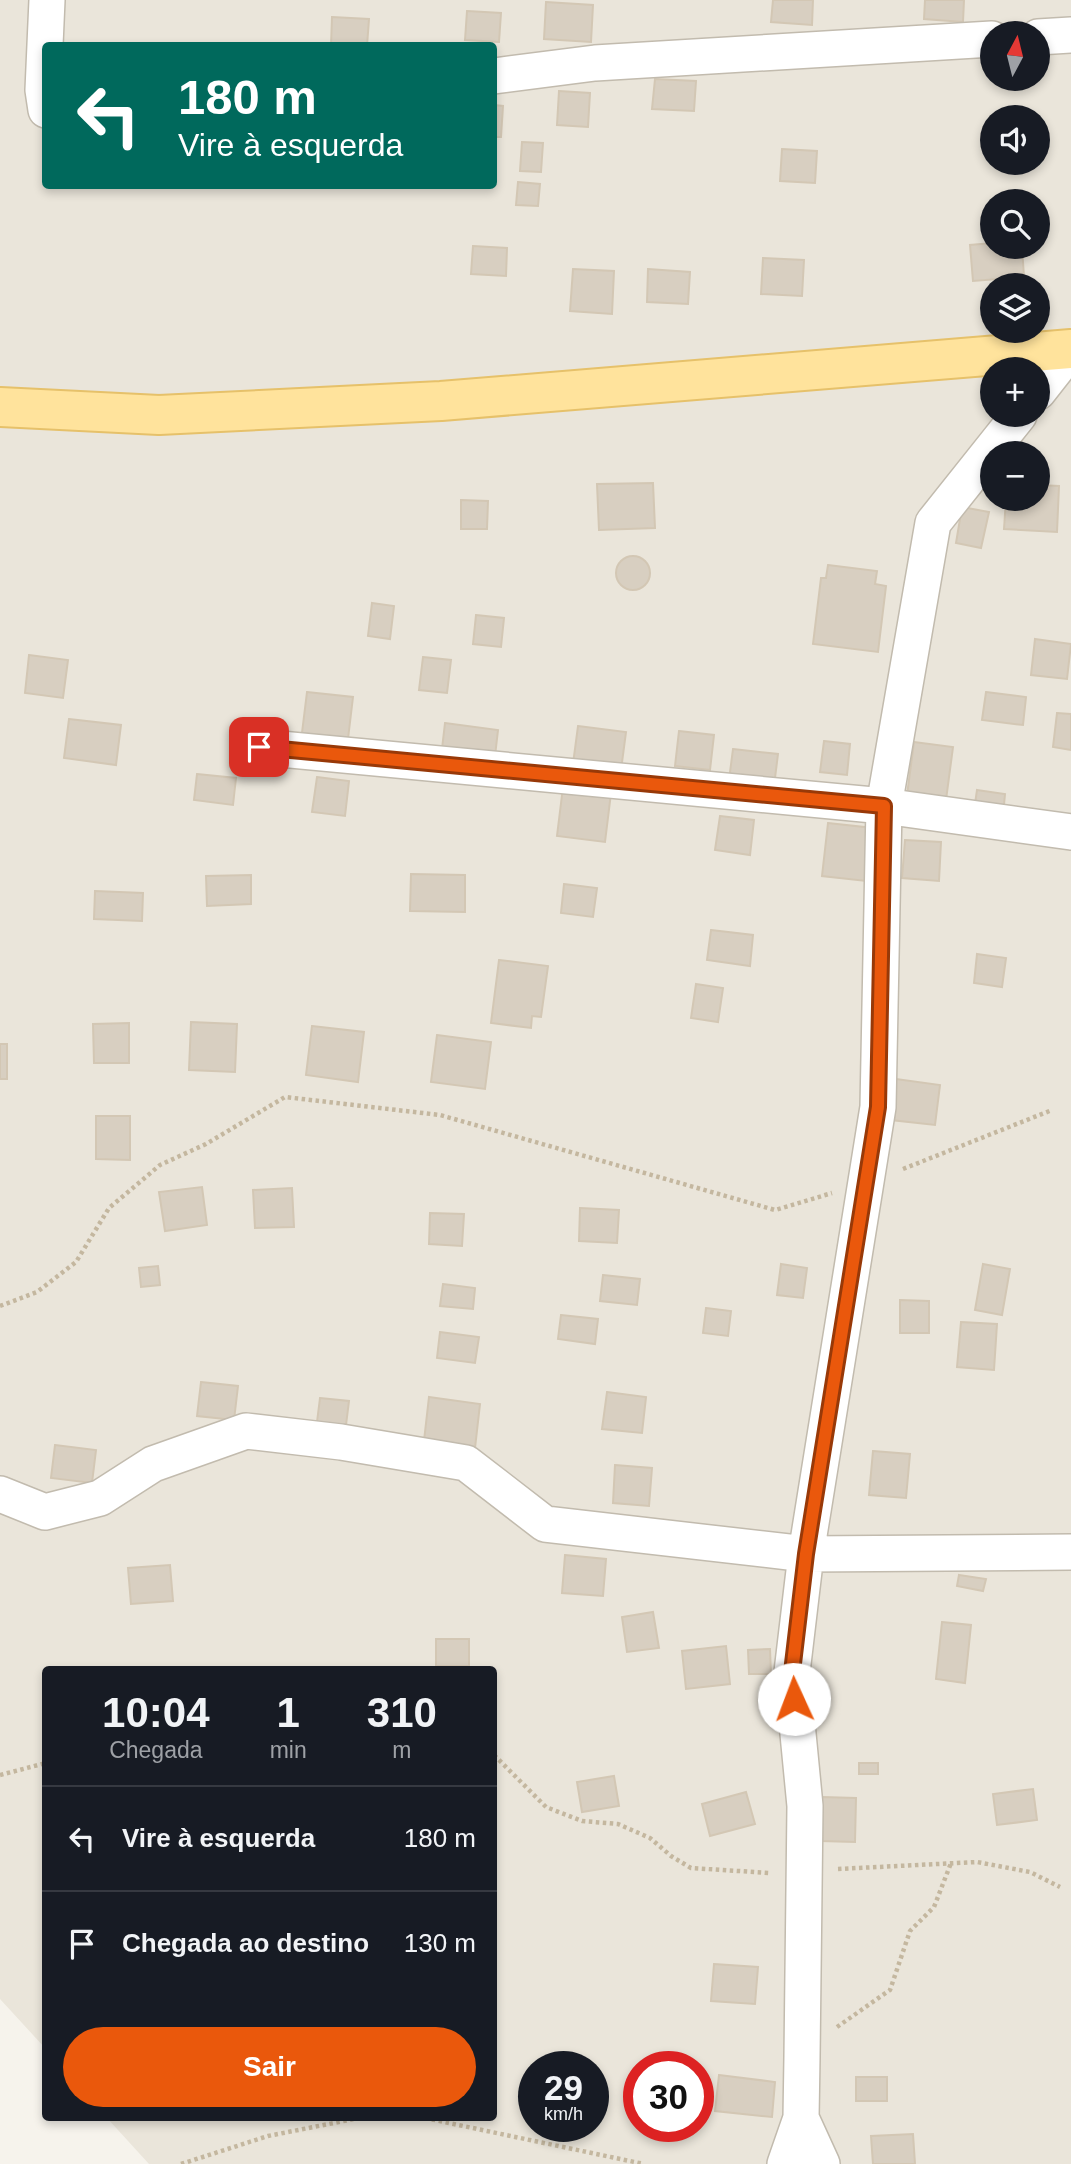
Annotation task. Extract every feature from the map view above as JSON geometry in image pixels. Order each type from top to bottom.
[{"type":"main road","points":[[0,407],[159,415],[441,401],[1071,350]]},
{"type":"street","points":[[45,42],[47,0]]},
{"type":"street","points":[[1050,36],[1071,35]]},
{"type":"street","points":[[497,76],[595,63],[980,40]]},
{"type":"street","points":[[1050,377],[1071,350]]},
{"type":"street","points":[[785,2164],[801,2118],[802,2057],[804,1805],[792,1672],[806,1554],[878,1107],[884,806],[933,523],[1009,427]]},
{"type":"street","points":[[259,747],[884,806],[1071,832]]},
{"type":"street","points":[[0,1494],[44,1512],[100,1498],[153,1464],[246,1431],[341,1442],[466,1463],[545,1524],[806,1554],[1071,1552]]},
{"type":"street","points":[[801,2118],[822,2164]]},
{"type":"path","points":[[0,1306],[37,1292],[76,1262],[109,1208],[160,1165],[206,1144],[285,1097],[440,1115],[775,1210],[866,1183],[1052,1110]]},
{"type":"path","points":[[497,1758],[546,1807],[582,1821],[618,1824],[650,1838],[671,1856],[691,1868],[766,1873],[804,1868],[850,1869],[977,1862],[1030,1872],[1060,1887]]},
{"type":"path","points":[[0,1775],[42,1764]]},
{"type":"path","points":[[802,2057],[843,2022],[890,1990],[910,1931],[934,1906],[951,1863]]},
{"type":"path","points":[[181,2164],[268,2136],[344,2121]]},
{"type":"path","points":[[439,2121],[644,2164]]},
{"type":"shaded area","points":[[0,0],[1071,0],[1071,2164],[149,2164],[110,2121],[497,2121],[497,1666],[42,1666],[42,2045],[0,1999]]},
{"type":"building","points":[[773,0],[813,0],[812,25],[771,22]]},
{"type":"building","points":[[925,0],[964,0],[963,22],[924,19]]},
{"type":"building","points":[[546,2],[593,5],[591,42],[544,39]]},
{"type":"building","points":[[467,11],[501,13],[499,42],[465,40]]},
{"type":"building","points":[[332,17],[369,19],[367,42],[331,42]]},
{"type":"building","points":[[655,79],[696,81],[694,111],[652,109]]},
{"type":"building","points":[[559,91],[590,93],[588,127],[557,125]]},
{"type":"building","points":[[497,105],[503,106],[501,137],[497,137]]},
{"type":"building","points":[[522,142],[543,143],[541,172],[520,171]]},
{"type":"building","points":[[782,149],[817,151],[815,183],[780,181]]},
{"type":"building","points":[[518,182],[540,184],[538,206],[516,205]]},
{"type":"building","points":[[980,244],[980,259],[1023,259],[1024,273],[980,273],[980,280],[973,281],[970,245]]},
{"type":"building","points":[[473,246],[507,248],[506,276],[471,274]]},
{"type":"building","points":[[763,258],[804,260],[802,296],[761,294]]},
{"type":"building","points":[[573,269],[614,271],[612,314],[570,311]]},
{"type":"building","points":[[648,269],[690,272],[688,304],[647,302]]},
{"type":"building","points":[[653,483],[655,528],[599,530],[597,484]]},
{"type":"building","points":[[1050,486],[1059,486],[1057,532],[1004,529],[1005,511],[1050,511]]},
{"type":"building","points":[[461,500],[488,501],[487,529],[461,529]]},
{"type":"building","points":[[962,507],[989,512],[981,548],[956,543]]},
{"type":"building","points":[[633,556],[645,561],[650,573],[645,585],[633,590],[621,585],[616,573],[621,561]]},
{"type":"building","points":[[828,565],[877,571],[875,584],[886,586],[878,652],[813,644],[821,578],[826,578]]},
{"type":"building","points":[[372,603],[394,606],[390,639],[368,636]]},
{"type":"building","points":[[476,615],[504,618],[501,647],[473,644]]},
{"type":"building","points":[[1035,639],[1071,644],[1067,679],[1031,675]]},
{"type":"building","points":[[29,655],[68,660],[63,698],[25,693]]},
{"type":"building","points":[[423,657],[451,660],[447,693],[419,690]]},
{"type":"building","points":[[307,692],[353,697],[348,739],[302,733]]},
{"type":"building","points":[[986,692],[1026,697],[1023,725],[982,720]]},
{"type":"building","points":[[1057,713],[1071,714],[1071,750],[1053,747]]},
{"type":"building","points":[[69,719],[121,725],[116,765],[64,758]]},
{"type":"building","points":[[445,723],[498,730],[495,756],[442,749]]},
{"type":"building","points":[[578,726],[626,732],[621,770],[573,764]]},
{"type":"building","points":[[679,731],[714,735],[710,770],[675,766]]},
{"type":"building","points":[[824,741],[850,744],[847,775],[820,772]]},
{"type":"building","points":[[914,742],[953,747],[946,800],[907,795]]},
{"type":"building","points":[[733,749],[778,754],[774,786],[729,780]]},
{"type":"building","points":[[197,774],[236,778],[233,805],[194,800]]},
{"type":"building","points":[[317,777],[349,781],[345,816],[312,812]]},
{"type":"building","points":[[563,787],[611,793],[605,842],[557,836]]},
{"type":"building","points":[[977,790],[1005,794],[1003,815],[974,811]]},
{"type":"building","points":[[720,816],[754,820],[750,855],[715,850]]},
{"type":"building","points":[[828,823],[873,828],[866,881],[822,876]]},
{"type":"building","points":[[905,840],[941,842],[939,881],[902,878]]},
{"type":"building","points":[[411,874],[465,875],[465,912],[410,911]]},
{"type":"building","points":[[251,875],[251,904],[207,906],[206,876]]},
{"type":"building","points":[[564,884],[597,888],[593,917],[561,913]]},
{"type":"building","points":[[95,891],[143,893],[142,921],[94,919]]},
{"type":"building","points":[[711,930],[753,935],[750,966],[707,960]]},
{"type":"building","points":[[977,954],[1006,958],[1002,987],[974,983]]},
{"type":"building","points":[[499,960],[548,966],[541,1017],[532,1016],[531,1028],[491,1023]]},
{"type":"building","points":[[696,984],[723,988],[718,1022],[691,1018]]},
{"type":"building","points":[[191,1022],[237,1024],[235,1072],[189,1070]]},
{"type":"building","points":[[129,1023],[129,1063],[94,1063],[93,1024]]},
{"type":"building","points":[[312,1026],[364,1032],[358,1082],[306,1075]]},
{"type":"building","points":[[437,1035],[491,1042],[485,1089],[431,1082]]},
{"type":"building","points":[[0,1044],[7,1044],[7,1079],[0,1079]]},
{"type":"building","points":[[896,1079],[940,1085],[935,1125],[891,1120]]},
{"type":"building","points":[[96,1116],[130,1116],[130,1160],[96,1159]]},
{"type":"building","points":[[202,1187],[207,1225],[165,1231],[159,1192]]},
{"type":"building","points":[[292,1188],[294,1227],[255,1228],[253,1190]]},
{"type":"building","points":[[580,1208],[619,1210],[617,1243],[579,1241]]},
{"type":"building","points":[[430,1213],[464,1214],[462,1246],[429,1244]]},
{"type":"building","points":[[781,1264],[807,1268],[803,1298],[777,1295]]},
{"type":"building","points":[[983,1264],[1010,1269],[1002,1315],[975,1310]]},
{"type":"building","points":[[158,1266],[160,1285],[141,1287],[139,1268]]},
{"type":"building","points":[[603,1275],[640,1279],[637,1305],[600,1301]]},
{"type":"building","points":[[443,1284],[475,1288],[473,1309],[440,1306]]},
{"type":"building","points":[[900,1300],[929,1301],[929,1333],[900,1333]]},
{"type":"building","points":[[706,1308],[731,1311],[728,1336],[703,1333]]},
{"type":"building","points":[[561,1315],[598,1319],[595,1344],[558,1339]]},
{"type":"building","points":[[961,1322],[997,1324],[994,1370],[957,1367]]},
{"type":"building","points":[[440,1332],[479,1337],[475,1363],[437,1358]]},
{"type":"building","points":[[201,1382],[238,1386],[234,1420],[197,1416]]},
{"type":"building","points":[[607,1392],[646,1397],[642,1433],[602,1429]]},
{"type":"building","points":[[429,1397],[480,1404],[475,1448],[424,1441]]},
{"type":"building","points":[[320,1398],[349,1401],[346,1425],[317,1422]]},
{"type":"building","points":[[55,1445],[96,1450],[92,1483],[51,1478]]},
{"type":"building","points":[[873,1451],[910,1454],[906,1498],[869,1495]]},
{"type":"building","points":[[615,1465],[652,1468],[649,1506],[613,1503]]},
{"type":"building","points":[[565,1555],[606,1559],[603,1596],[562,1593]]},
{"type":"building","points":[[170,1565],[173,1601],[131,1604],[128,1568]]},
{"type":"building","points":[[959,1575],[986,1579],[983,1591],[957,1586]]},
{"type":"building","points":[[653,1612],[659,1648],[627,1652],[622,1617]]},
{"type":"building","points":[[942,1622],[971,1625],[965,1683],[936,1679]]},
{"type":"building","points":[[436,1639],[469,1639],[469,1666],[436,1666]]},
{"type":"building","points":[[726,1646],[730,1684],[686,1689],[682,1651]]},
{"type":"building","points":[[770,1649],[771,1674],[749,1674],[748,1650]]},
{"type":"building","points":[[859,1763],[878,1763],[878,1774],[859,1774]]},
{"type":"building","points":[[614,1776],[619,1806],[582,1812],[577,1782]]},
{"type":"building","points":[[1033,1789],[1037,1820],[997,1825],[993,1794]]},
{"type":"building","points":[[746,1792],[755,1824],[710,1836],[702,1804]]},
{"type":"building","points":[[822,1797],[856,1798],[855,1842],[821,1841]]},
{"type":"building","points":[[714,1964],[758,1967],[755,2004],[711,2001]]},
{"type":"building","points":[[719,2075],[775,2082],[772,2117],[715,2111]]},
{"type":"building","points":[[856,2077],[887,2077],[887,2101],[856,2101]]},
{"type":"building","points":[[913,2134],[915,2164],[873,2164],[871,2136]]},
{"type":"route","points":[[259,747],[884,806],[878,1107],[806,1554],[792,1672],[794,1699]]}]
